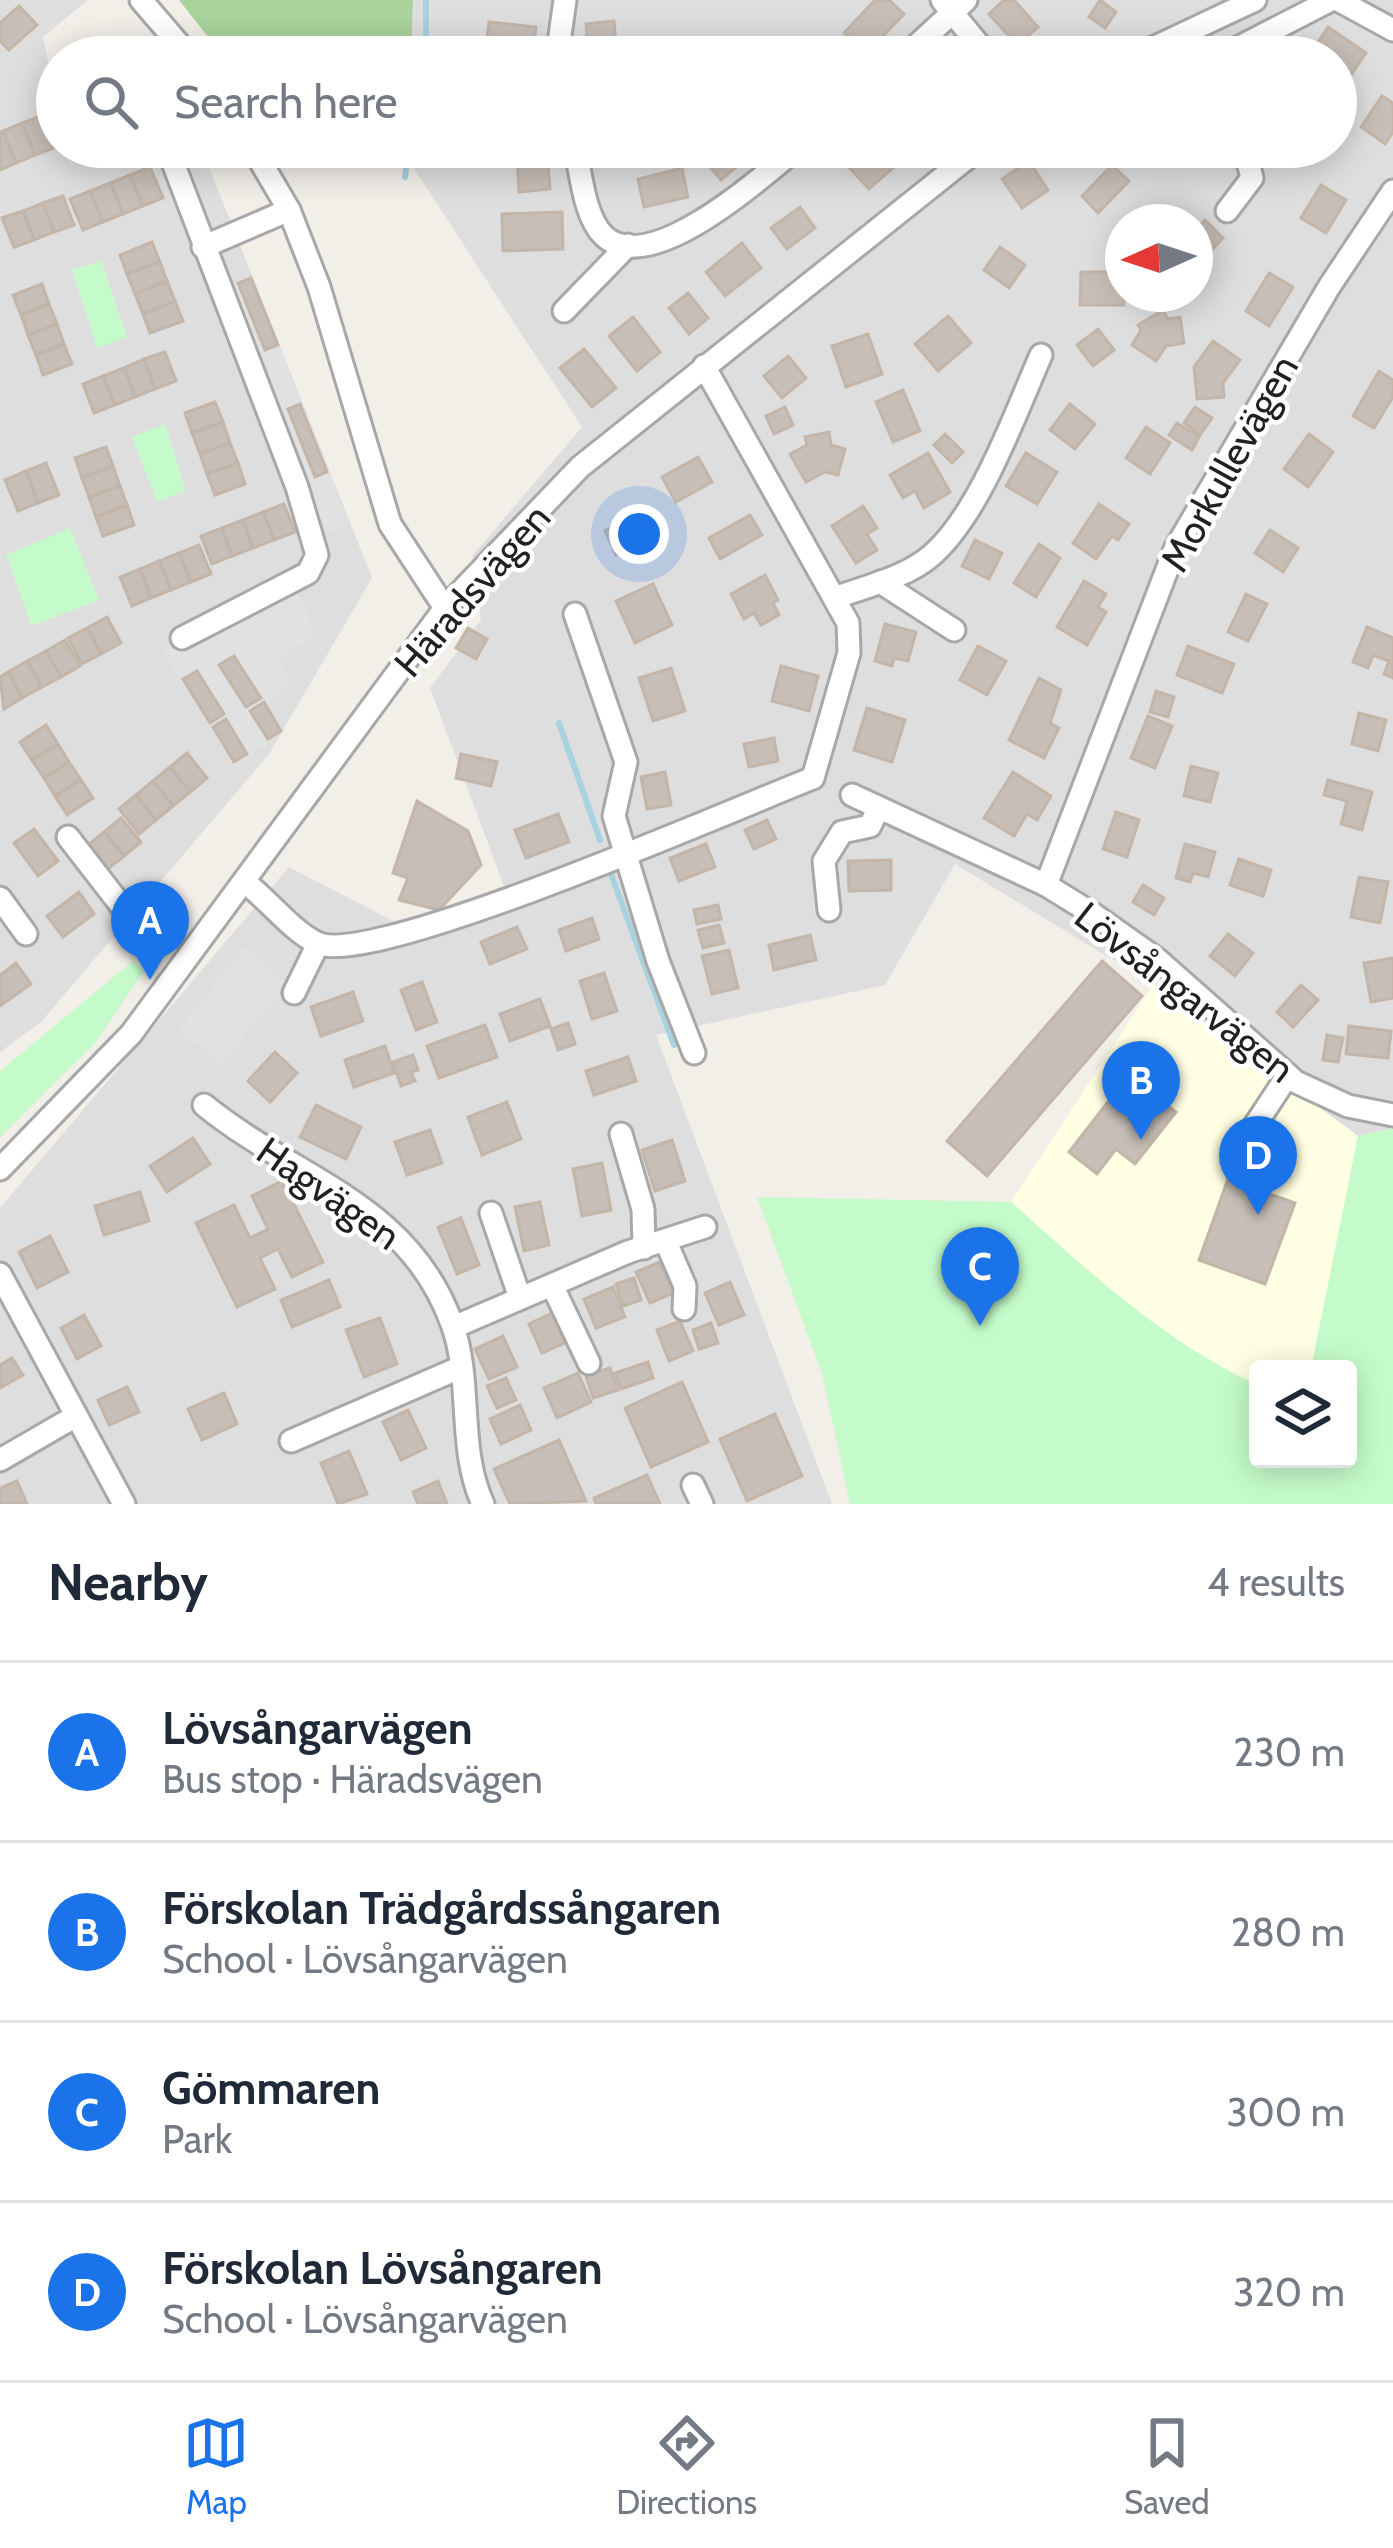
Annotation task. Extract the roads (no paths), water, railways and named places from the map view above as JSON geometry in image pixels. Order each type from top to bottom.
[{"type":"street","points":[[141,0],[172,36]]},
{"type":"street","points":[[559,36],[565,0]]},
{"type":"street","points":[[1179,36],[1255,0]]},
{"type":"street","points":[[1262,36],[1334,0],[1393,30]]},
{"type":"street","points":[[924,36],[954,5],[975,36]]},
{"type":"street","points":[[174,168],[297,487],[317,555],[308,573],[182,638]]},
{"type":"street","points":[[264,168],[289,210],[320,286],[390,524],[445,608]]},
{"type":"street","points":[[580,168],[593,220],[602,234],[628,245]]},
{"type":"street","points":[[564,311],[628,245],[720,213],[773,168]]},
{"type":"street","name":"Häradsvägen","points":[[0,1169],[130,1034],[445,608],[580,467],[954,168]]},
{"type":"street","points":[[1227,211],[1252,178],[1249,168]]},
{"type":"street","name":"Morkullevägen","points":[[1046,885],[1174,549],[1393,191]]},
{"type":"street","points":[[202,247],[289,210]]},
{"type":"street","points":[[837,597],[880,582],[932,555],[970,504],[1041,355]]},
{"type":"street","points":[[246,883],[318,944],[357,946],[577,874],[813,778],[849,653],[848,623],[704,366]]},
{"type":"street","points":[[880,582],[954,630]]},
{"type":"street","points":[[575,614],[626,762],[614,816],[658,961],[694,1053]]},
{"type":"street","name":"Lövsångarvägen","points":[[852,794],[1046,885],[1157,959],[1288,1075],[1348,1106],[1393,1115]]},
{"type":"street","points":[[830,910],[824,861],[842,832],[870,826],[878,808]]},
{"type":"street","points":[[68,837],[140,930]]},
{"type":"street","points":[[0,898],[26,934]]},
{"type":"street","points":[[294,993],[318,944]]},
{"type":"street","points":[[1236,1154],[1288,1075]]},
{"type":"street","name":"Hagvägen","points":[[204,1105],[390,1225],[422,1262],[454,1327],[472,1470],[483,1504]]},
{"type":"street","points":[[621,1134],[655,1245],[685,1286],[684,1309]]},
{"type":"street","points":[[491,1213],[520,1298]]},
{"type":"street","points":[[454,1327],[705,1227]]},
{"type":"street","points":[[0,1274],[124,1504]]},
{"type":"street","points":[[552,1285],[589,1363]]},
{"type":"street","points":[[291,1441],[459,1367]]},
{"type":"street","points":[[0,1460],[76,1416]]},
{"type":"waterway","points":[[426,0],[426,36]]},
{"type":"waterway","points":[[405,177],[406,168]]},
{"type":"waterway","points":[[559,723],[600,840]]},
{"type":"waterway","points":[[611,874],[674,1045]]},
{"type":"place","name":"Lövsångarvägen","points":[[150,980]]},
{"type":"place","name":"Förskolan Trädgårdssångaren","points":[[1141,1140]]},
{"type":"place","name":"Förskolan Lövsångaren","points":[[1258,1215]]},
{"type":"place","name":"Gömmaren","points":[[980,1326]]}]
